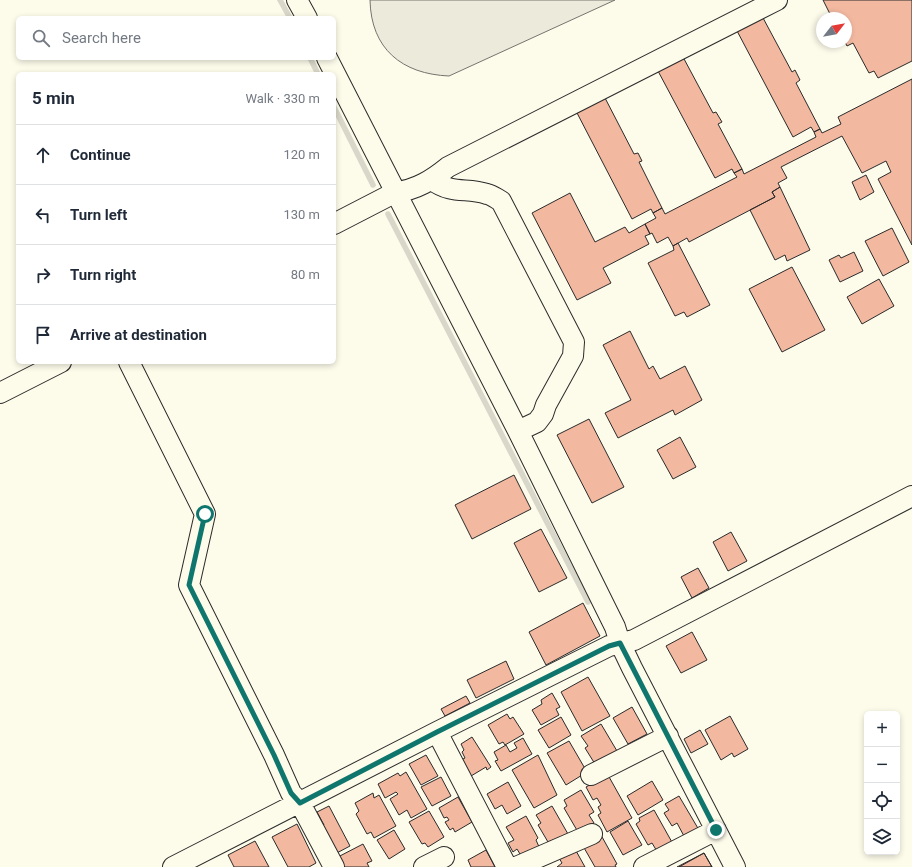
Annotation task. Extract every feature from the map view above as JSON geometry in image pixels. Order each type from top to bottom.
[{"type":"street","points":[[297,0],[305,16]]},
{"type":"street","points":[[336,223],[396,192],[406,191],[432,180],[448,167],[777,0]]},
{"type":"street","points":[[328,60],[334,72]]},
{"type":"street","points":[[336,75],[518,431],[615,627],[620,643],[735,867]]},
{"type":"street","points":[[432,180],[442,187],[455,191],[487,194],[501,201],[574,342],[573,356],[546,405],[543,414],[537,422],[518,431]]},
{"type":"street","points":[[0,393],[57,364]]},
{"type":"street","points":[[131,364],[205,514],[189,585],[274,755],[291,793],[300,803],[334,867]]},
{"type":"street","points":[[173,867],[609,646],[634,640],[912,496]]},
{"type":"street","points":[[437,732],[507,867]]},
{"type":"street","points":[[591,775],[668,736]]},
{"type":"street","points":[[644,867],[716,830]]},
{"type":"street","points":[[516,867],[592,834]]},
{"type":"street","points":[[424,867],[444,857]]},
{"type":"shaded area","points":[[370,0],[615,0],[449,76],[417,70],[392,56],[383,45],[376,32]]},
{"type":"building","points":[[823,0],[912,0],[912,61],[878,78],[874,71],[869,73],[852,44],[852,12],[829,12]]},
{"type":"building","points":[[762,16],[792,72],[795,70],[800,80],[796,83],[820,129],[814,132],[811,127],[793,137],[736,29]]},
{"type":"building","points":[[683,57],[713,113],[716,112],[722,122],[718,124],[742,169],[734,173],[732,169],[715,178],[658,71]]},
{"type":"building","points":[[912,79],[912,245],[878,179],[891,172],[886,161],[862,173],[842,136],[781,167],[787,178],[778,183],[780,187],[772,192],[775,197],[689,242],[687,238],[673,246],[668,237],[657,243],[652,233],[650,234],[645,224],[656,218],[653,213],[662,208],[665,214],[737,177],[734,173],[742,169],[744,174],[816,137],[814,132],[820,129],[822,133],[841,124],[838,117]]},
{"type":"building","points":[[604,96],[634,154],[638,153],[642,161],[639,162],[662,208],[653,213],[651,209],[632,219],[576,111]]},
{"type":"building","points":[[866,175],[874,192],[860,200],[852,182]]},
{"type":"building","points":[[780,187],[810,250],[787,261],[785,255],[775,260],[750,210],[775,197],[772,192]]},
{"type":"building","points":[[570,193],[595,242],[625,227],[629,233],[645,224],[650,234],[645,236],[649,244],[603,268],[611,283],[577,300],[532,213]]},
{"type":"building","points":[[892,228],[909,262],[883,276],[865,241]]},
{"type":"building","points":[[678,243],[710,305],[687,317],[684,312],[675,316],[648,263],[674,250],[673,246]]},
{"type":"building","points":[[854,252],[863,271],[840,282],[829,260],[839,255],[841,258]]},
{"type":"building","points":[[792,267],[825,330],[782,352],[749,289]]},
{"type":"building","points":[[879,279],[894,306],[862,324],[847,297]]},
{"type":"building","points":[[630,331],[649,369],[653,366],[660,379],[685,366],[702,400],[675,415],[673,410],[618,438],[605,413],[631,400],[603,345]]},
{"type":"building","points":[[589,419],[624,487],[592,503],[557,435]]},
{"type":"building","points":[[680,437],[696,467],[673,479],[657,450]]},
{"type":"building","points":[[514,475],[531,509],[472,539],[455,505]]},
{"type":"building","points":[[541,529],[567,578],[539,592],[514,543]]},
{"type":"building","points":[[731,532],[747,561],[728,571],[713,542]]},
{"type":"building","points":[[698,568],[709,588],[692,598],[681,577]]},
{"type":"building","points":[[583,603],[600,636],[546,665],[529,632]]},
{"type":"building","points":[[692,632],[707,660],[681,673],[666,646]]},
{"type":"building","points":[[506,661],[514,679],[476,698],[467,680]]},
{"type":"building","points":[[588,677],[610,716],[582,731],[561,692]]},
{"type":"building","points":[[552,693],[560,707],[556,709],[559,715],[541,725],[532,710],[542,704],[541,700]]},
{"type":"building","points":[[466,696],[470,703],[445,716],[441,709]]},
{"type":"building","points":[[632,707],[647,734],[628,744],[613,718]]},
{"type":"building","points":[[507,714],[510,719],[513,717],[524,734],[505,745],[503,742],[499,744],[488,725]]},
{"type":"building","points":[[730,716],[748,749],[734,757],[732,753],[721,760],[705,730]]},
{"type":"building","points":[[561,717],[571,735],[549,748],[538,730]]},
{"type":"building","points":[[601,724],[617,751],[595,764],[585,748],[588,746],[581,736]]},
{"type":"building","points":[[700,730],[708,744],[691,753],[684,739]]},
{"type":"building","points":[[472,737],[491,767],[487,770],[486,767],[471,776],[461,760],[465,758],[462,752],[464,750],[461,744]]},
{"type":"building","points":[[523,738],[532,754],[501,771],[495,761],[498,760],[494,752],[506,745],[510,752],[517,748],[514,743]]},
{"type":"building","points":[[569,741],[587,772],[566,785],[547,753]]},
{"type":"building","points":[[426,755],[438,776],[421,785],[409,764]]},
{"type":"building","points":[[538,755],[557,795],[534,808],[512,770]]},
{"type":"building","points":[[406,772],[427,809],[411,818],[407,810],[399,815],[390,799],[398,794],[396,792],[385,798],[378,784],[398,773],[400,776]]},
{"type":"building","points":[[608,775],[632,818],[607,832],[598,815],[601,813],[598,807],[601,805],[597,798],[593,800],[586,787]]},
{"type":"building","points":[[441,777],[451,796],[432,806],[421,787]]},
{"type":"building","points":[[652,781],[663,800],[638,815],[627,796]]},
{"type":"building","points":[[508,782],[521,806],[507,814],[502,805],[495,809],[487,794]]},
{"type":"building","points":[[581,790],[594,812],[589,815],[594,823],[578,832],[564,808],[567,806],[564,800]]},
{"type":"building","points":[[373,793],[374,798],[379,795],[396,826],[374,838],[371,832],[367,834],[356,814],[359,811],[355,803]]},
{"type":"building","points":[[679,796],[699,830],[685,838],[677,823],[672,826],[664,813],[669,810],[665,804]]},
{"type":"building","points":[[458,797],[472,822],[455,832],[453,828],[450,830],[445,822],[449,820],[447,817],[444,818],[439,808]]},
{"type":"building","points":[[329,806],[350,846],[333,855],[321,827],[324,825],[317,812]]},
{"type":"building","points":[[552,806],[568,834],[548,842],[538,825],[541,823],[536,815]]},
{"type":"building","points":[[654,810],[673,844],[658,853],[652,843],[648,845],[636,824],[640,821],[639,818]]},
{"type":"building","points":[[429,811],[444,837],[428,847],[425,843],[422,844],[409,822]]},
{"type":"building","points":[[526,816],[538,838],[536,840],[540,849],[523,859],[517,849],[513,852],[508,843],[514,840],[506,827]]},
{"type":"building","points":[[628,821],[642,845],[623,855],[610,832]]},
{"type":"building","points":[[297,824],[316,863],[309,867],[288,867],[272,837]]},
{"type":"building","points":[[394,830],[405,849],[389,859],[377,840]]},
{"type":"building","points":[[601,835],[617,864],[615,865],[616,867],[595,867],[583,846]]},
{"type":"building","points":[[255,841],[269,867],[234,867],[228,855]]},
{"type":"building","points":[[363,844],[372,861],[367,863],[369,867],[341,867],[336,858]]},
{"type":"building","points":[[575,849],[585,867],[557,867],[562,863],[559,858]]},
{"type":"building","points":[[486,850],[495,867],[471,867],[468,860]]},
{"type":"building","points":[[704,853],[712,867],[677,867]]},
{"type":"building","points":[[704,853],[712,867],[679,867]]},
{"type":"waterway","points":[[280,0],[289,16]]},
{"type":"waterway","points":[[311,60],[317,72]]},
{"type":"waterway","points":[[336,111],[373,185]]},
{"type":"waterway","points":[[388,214],[588,602]]},
{"type":"route","points":[[205,514],[189,585],[274,755],[291,793],[300,803],[437,732],[609,646],[620,643],[716,830]]}]
